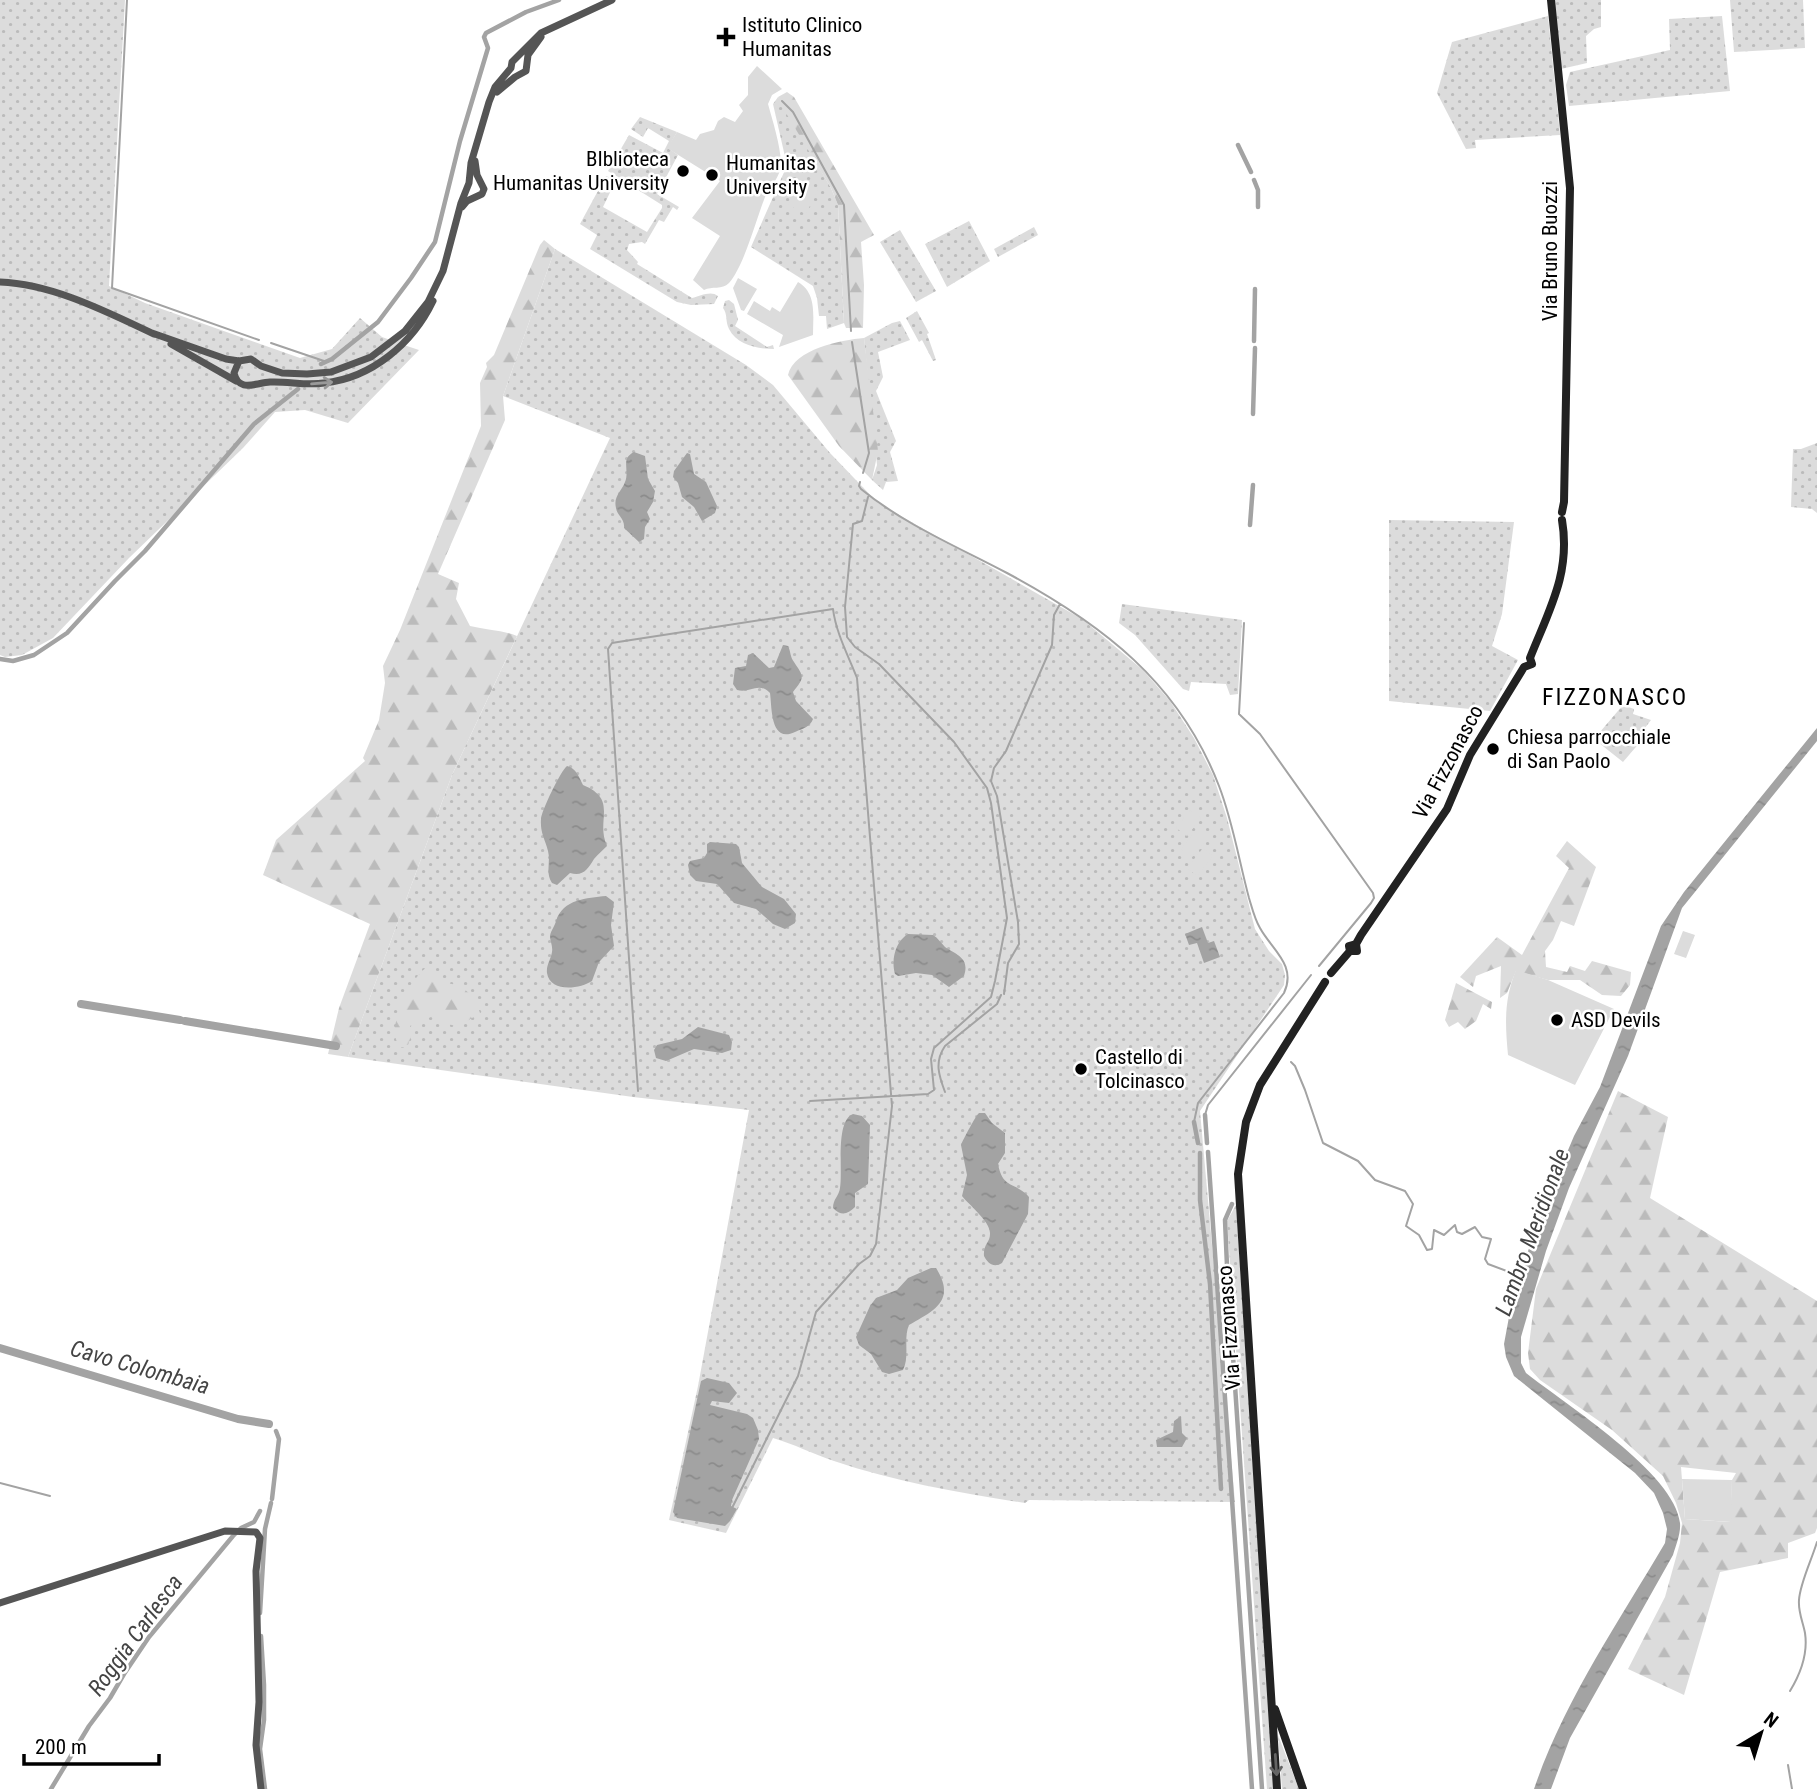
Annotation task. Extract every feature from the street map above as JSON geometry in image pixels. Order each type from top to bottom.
[{"type":"main road","name":"Via Bruno Buozzi","points":[[1551,0],[1570,188],[1564,513]]},
{"type":"main road","name":"Via Fizzonasco","points":[[1277,1789],[1238,1174],[1246,1122],[1260,1085],[1325,982],[1322,978],[1324,974],[1331,973],[1353,948],[1447,809],[1470,755],[1524,667],[1522,659],[1530,658],[1561,581],[1564,513]]},
{"type":"main road","name":"Via Fizzonasco","points":[[1271,1692],[1303,1789]]},
{"type":"street","points":[[152,333],[245,386],[269,382],[328,383],[349,378],[390,355],[417,329],[438,292],[495,88],[532,40],[612,0]]},
{"type":"street","points":[[493,94],[526,71],[531,49],[550,29]]},
{"type":"street","points":[[516,59],[524,59],[527,63]]},
{"type":"street","points":[[511,68],[519,75]]},
{"type":"street","points":[[458,214],[464,204],[484,192],[476,172],[475,154]]},
{"type":"street","points":[[468,186],[474,180],[481,182]]},
{"type":"street","points":[[468,186],[474,197]]},
{"type":"street","points":[[0,282],[29,285],[58,294],[152,333],[226,359],[251,359],[273,371],[307,374],[331,372],[371,357],[394,341],[428,302],[443,271]]},
{"type":"street","points":[[237,381],[234,369],[239,361]]},
{"type":"street","points":[[254,385],[261,377],[261,366]]},
{"type":"street","points":[[0,1603],[225,1531],[256,1532],[260,1538],[256,1571],[259,1702],[256,1745],[261,1789]]},
{"type":"green space","points":[[0,0],[125,0],[109,286],[145,303],[300,358],[332,349],[360,318],[382,337],[396,342],[430,305],[401,344],[419,350],[348,423],[305,410],[275,412],[243,448],[129,558],[53,638],[22,655],[5,657],[0,655]]},
{"type":"green space","points":[[1554,0],[1601,0],[1601,27],[1586,36],[1587,63],[1561,69]]},
{"type":"green space","points":[[1730,0],[1803,0],[1805,48],[1734,52]]},
{"type":"green space","points":[[1548,16],[1560,135],[1475,140],[1476,148],[1466,149],[1437,93],[1452,42]]},
{"type":"green space","points":[[1722,16],[1730,91],[1569,106],[1566,85],[1570,72],[1670,50],[1669,19]]},
{"type":"green space","points":[[757,66],[782,89],[772,95],[768,104],[781,168],[765,197],[745,254],[729,283],[704,290],[693,280],[720,236],[692,218],[720,181],[667,148],[677,132],[696,140],[700,134],[714,130],[718,121],[724,117],[735,122],[743,111],[739,105],[748,95],[748,77]]},
{"type":"green space","points":[[787,92],[794,97],[874,235],[861,242],[863,328],[846,328],[844,323],[838,205],[831,188],[780,103],[778,97]]},
{"type":"green space","points":[[778,97],[831,188],[838,205],[844,323],[827,329],[826,316],[819,316],[813,286],[751,247],[785,170],[786,161],[773,104]]},
{"type":"green space","points":[[640,117],[677,132],[668,148],[678,155],[657,194],[679,207],[677,210],[673,207],[664,222],[659,220],[645,244],[629,244],[627,250],[637,264],[692,298],[715,294],[718,296],[714,304],[691,305],[677,302],[590,249],[597,235],[580,224],[606,176],[616,180],[603,207],[647,232],[662,208],[662,205],[608,171],[629,135],[663,153],[669,141],[648,128],[643,137],[631,129]]},
{"type":"green space","points":[[799,180],[818,189],[806,214],[788,205]]},
{"type":"green space","points":[[969,221],[990,261],[947,287],[925,244]]},
{"type":"green space","points":[[1034,227],[1038,235],[998,257],[994,249]]},
{"type":"green space","points":[[900,230],[936,291],[916,302],[880,242]]},
{"type":"green space","points":[[544,240],[555,249],[503,396],[505,420],[438,574],[459,583],[456,599],[470,626],[517,636],[452,775],[348,1057],[328,1054],[339,1008],[370,924],[263,875],[276,840],[365,761],[363,758],[379,720],[385,683],[383,666],[400,630],[481,426],[480,383],[487,367],[486,363],[494,355]]},
{"type":"green space","points":[[555,249],[746,365],[773,385],[830,453],[878,503],[1082,619],[1143,670],[1170,701],[1194,738],[1213,775],[1227,818],[1255,929],[1269,951],[1282,964],[1285,975],[1284,985],[1200,1111],[1235,1502],[1029,1500],[1025,1503],[881,1475],[773,1438],[726,1533],[669,1520],[698,1386],[749,1110],[633,1097],[348,1057],[452,775],[610,438],[503,396]]},
{"type":"green space","points":[[738,278],[757,289],[744,311],[741,310],[733,288]]},
{"type":"green space","points":[[798,282],[811,299],[813,335],[779,347],[783,335],[747,314],[754,301],[770,311],[772,307],[780,312]]},
{"type":"green space","points":[[729,300],[734,304],[738,320],[735,326],[767,347],[773,345],[774,349],[748,345],[737,339],[728,326],[723,308],[725,301]]},
{"type":"green space","points":[[917,311],[929,333],[927,334],[936,360],[933,361],[922,340],[919,342],[906,318]]},
{"type":"green space","points":[[900,321],[910,340],[878,352],[883,377],[876,391],[896,441],[890,452],[898,481],[886,482],[883,490],[872,480],[877,465],[864,338]]},
{"type":"green space","points":[[864,338],[878,451],[872,480],[839,446],[788,375],[792,366],[809,352],[831,344]]},
{"type":"green space","points":[[1817,443],[1817,513],[1812,509],[1791,507],[1793,449]]},
{"type":"green space","points":[[1389,520],[1514,522],[1502,614],[1492,646],[1518,660],[1490,711],[1389,701]]},
{"type":"green space","points":[[1122,604],[1242,620],[1238,694],[1230,695],[1226,684],[1191,682],[1189,691],[1183,689],[1135,635],[1119,623]]},
{"type":"green space","points":[[1623,705],[1634,709],[1633,714],[1651,720],[1638,737],[1641,741],[1623,762],[1594,739]]},
{"type":"green space","points":[[1190,810],[1201,818],[1187,836],[1176,828]]},
{"type":"green space","points":[[1197,829],[1208,838],[1192,857],[1181,849]]},
{"type":"green space","points":[[1567,841],[1596,867],[1574,926],[1561,921],[1545,951],[1546,967],[1567,972],[1570,966],[1585,971],[1592,961],[1631,972],[1630,985],[1621,996],[1602,995],[1580,980],[1548,980],[1516,971],[1507,993],[1500,998],[1501,966],[1476,976],[1473,987],[1460,977],[1497,937],[1522,955],[1569,868],[1556,856]]},
{"type":"green space","points":[[1203,848],[1213,856],[1197,876],[1187,868]]},
{"type":"green space","points":[[1683,931],[1695,935],[1686,958],[1674,954]]},
{"type":"green space","points":[[427,967],[444,983],[457,985],[467,991],[475,1000],[480,1013],[458,1025],[448,1024],[436,1016],[422,1019],[410,1026],[411,1036],[407,1048],[400,1047],[395,1035],[399,1001]]},
{"type":"green space","name":"ASD Devils","points":[[1516,970],[1548,980],[1614,1009],[1575,1085],[1508,1055],[1506,1012]]},
{"type":"green space","points":[[1456,983],[1492,1002],[1491,1009],[1483,1004],[1476,1021],[1465,1029],[1458,1022],[1449,1027],[1445,1020]]},
{"type":"green space","points":[[1618,1091],[1668,1117],[1650,1198],[1817,1301],[1817,1528],[1815,1533],[1788,1543],[1788,1558],[1720,1572],[1684,1695],[1628,1669],[1665,1597],[1680,1543],[1682,1523],[1676,1503],[1663,1476],[1612,1430],[1540,1380],[1530,1369],[1528,1353],[1536,1289]],"holes":[[[1681,1467],[1736,1473],[1732,1480],[1730,1522],[1685,1519]]]},
{"type":"green space","points":[[1236,1205],[1274,1789],[1267,1789],[1227,1221]]},
{"type":"green space","points":[[1682,1479],[1732,1480],[1731,1522],[1685,1519]]},
{"type":"green space","points":[[1278,1735],[1299,1789],[1282,1789]]},
{"type":"water","points":[[634,452],[645,456],[648,479],[655,491],[647,512],[650,519],[645,527],[644,539],[639,542],[624,528],[615,504],[626,478],[627,458]]},
{"type":"water","points":[[687,453],[690,454],[694,474],[706,482],[717,506],[715,513],[702,521],[694,507],[682,497],[673,477],[674,471]]},
{"type":"water","points":[[783,645],[788,646],[801,674],[801,680],[793,692],[796,701],[813,719],[806,727],[787,734],[781,733],[774,722],[770,693],[762,688],[737,690],[733,684],[735,668],[746,666],[748,655],[753,653],[769,668],[774,667]]},
{"type":"water","points":[[1817,728],[1817,741],[1682,908],[1628,1056],[1569,1188],[1546,1251],[1521,1337],[1521,1363],[1526,1373],[1591,1421],[1639,1462],[1674,1503],[1680,1523],[1673,1555],[1570,1738],[1551,1789],[1534,1789],[1546,1756],[1576,1694],[1665,1543],[1667,1529],[1654,1493],[1635,1473],[1514,1376],[1504,1344],[1514,1290],[1542,1212],[1574,1136],[1600,1087],[1661,926],[1684,892]]},
{"type":"water","points":[[567,766],[575,771],[583,785],[600,797],[607,846],[585,871],[570,873],[557,885],[552,883],[549,875],[549,855],[541,819],[552,791]]},
{"type":"water","points":[[707,844],[736,844],[742,863],[762,887],[784,899],[796,914],[795,923],[785,929],[773,924],[756,909],[734,903],[717,884],[696,881],[690,875],[688,865],[690,861],[704,858]]},
{"type":"water","points":[[606,896],[614,902],[611,925],[614,946],[599,962],[592,981],[573,987],[554,984],[549,979],[547,970],[552,952],[550,936],[559,914],[576,901]]},
{"type":"water","points":[[1202,927],[1208,943],[1214,941],[1220,957],[1204,963],[1197,943],[1189,945],[1185,934]]},
{"type":"water","points":[[908,934],[935,936],[964,961],[964,976],[949,987],[932,975],[895,974],[895,952]]},
{"type":"water","points":[[698,1027],[729,1035],[731,1050],[722,1053],[694,1049],[666,1061],[656,1058],[654,1050],[657,1045],[682,1039]]},
{"type":"water","points":[[979,1113],[985,1113],[992,1123],[1005,1133],[1005,1153],[998,1164],[1003,1178],[1029,1197],[1028,1214],[1002,1263],[996,1265],[989,1263],[984,1256],[990,1234],[987,1224],[962,1196],[967,1175],[961,1145]]},
{"type":"water","points":[[853,1114],[862,1116],[870,1125],[868,1184],[855,1193],[855,1207],[847,1213],[841,1213],[833,1208],[833,1205],[840,1188],[844,1126],[847,1118]]},
{"type":"water","points":[[936,1268],[942,1279],[943,1297],[934,1310],[909,1325],[903,1370],[889,1374],[882,1372],[871,1354],[859,1345],[856,1337],[870,1306],[876,1298],[897,1290],[908,1278]]},
{"type":"water","points":[[707,1378],[729,1383],[737,1393],[729,1403],[712,1401],[710,1405],[747,1414],[753,1418],[758,1430],[759,1439],[732,1500],[731,1506],[737,1509],[725,1526],[677,1518],[673,1512],[701,1381]]},
{"type":"water","points":[[1181,1416],[1182,1433],[1187,1438],[1182,1447],[1157,1447],[1156,1440],[1173,1432],[1174,1421]]},
{"type":"waterway","points":[[127,0],[112,288],[259,340]]},
{"type":"waterway","points":[[321,364],[332,359],[378,322],[435,242],[460,141],[488,48],[484,37],[486,33],[526,12],[559,0]]},
{"type":"waterway","points":[[782,101],[793,112],[844,205],[851,331]]},
{"type":"waterway","points":[[1238,145],[1251,172]]},
{"type":"waterway","points":[[1254,180],[1258,190],[1258,207]]},
{"type":"waterway","points":[[1254,341],[1255,289]]},
{"type":"waterway","points":[[852,342],[869,453],[863,473]]},
{"type":"waterway","points":[[271,343],[324,361]]},
{"type":"waterway","points":[[1253,414],[1255,348]]},
{"type":"waterway","points":[[0,659],[13,661],[34,655],[67,633],[145,551],[254,424],[298,389]]},
{"type":"waterway","points":[[860,482],[861,489],[895,514],[1042,593],[1105,635],[1159,686],[1202,749],[1224,800],[1255,918],[1285,966],[1287,983],[1284,993],[1198,1103],[1194,1122]]},
{"type":"waterway","points":[[1250,525],[1253,485]]},
{"type":"waterway","points":[[810,1101],[928,1094],[934,1090],[931,1059],[934,1048],[991,997],[1007,918],[987,788],[954,742],[879,664],[855,647],[847,637],[845,607],[853,524],[862,521],[868,497]]},
{"type":"waterway","points":[[1004,994],[1008,963],[1019,944],[1018,922],[997,796],[991,781],[994,768],[1006,751],[1052,645],[1054,615],[1060,604]]},
{"type":"waterway","points":[[638,1091],[608,649],[612,643],[833,609],[857,678],[892,1106],[876,1244],[870,1256],[859,1264],[816,1312],[798,1376],[732,1508]]},
{"type":"waterway","points":[[1244,623],[1239,714],[1260,734],[1373,893],[1371,903],[1319,966]]},
{"type":"waterway","points":[[1205,1115],[1208,1105],[1311,975]]},
{"type":"waterway","points":[[945,1092],[939,1075],[940,1058],[945,1046],[997,1004],[1001,995]]},
{"type":"waterway","points":[[81,1004],[180,1020]]},
{"type":"waterway","points":[[185,1021],[336,1046]]},
{"type":"waterway","name":"Lambro Meridionale","points":[[1291,1062],[1305,1090],[1323,1143],[1358,1161],[1375,1180],[1405,1191],[1413,1204],[1406,1226],[1419,1235],[1427,1250],[1432,1249],[1434,1230],[1444,1235],[1455,1225],[1457,1232],[1462,1234],[1475,1227],[1482,1237],[1491,1239],[1485,1259],[1488,1264],[1520,1276]]},
{"type":"waterway","points":[[1205,1115],[1207,1143]]},
{"type":"waterway","points":[[1194,1122],[1198,1143]]},
{"type":"waterway","points":[[1208,1152],[1252,1789]]},
{"type":"waterway","points":[[1200,1153],[1200,1200],[1210,1284],[1221,1489]]},
{"type":"waterway","points":[[1232,1204],[1225,1220],[1227,1266],[1262,1789]]},
{"type":"waterway","name":"Cavo Colombaia","points":[[0,1348],[238,1419],[269,1424]]},
{"type":"waterway","points":[[272,1499],[279,1439],[276,1431]]},
{"type":"waterway","points":[[0,1483],[50,1496]]},
{"type":"waterway","points":[[260,1613],[265,1529],[271,1503]]},
{"type":"waterway","name":"Roggia Carlesca","points":[[51,1789],[89,1726],[149,1637],[233,1536],[241,1528],[254,1522],[260,1511]]},
{"type":"waterway","points":[[1790,1691],[1800,1670],[1806,1640],[1800,1613],[1800,1593],[1817,1542]]},
{"type":"waterway","points":[[261,1636],[264,1720],[260,1749],[265,1789]]},
{"type":"waterway","points":[[1788,1765],[1792,1789]]},
{"type":"place","name":"Istituto Clinico Humanitas","points":[[726,37]]},
{"type":"place","name":"BIblioteca Humanitas University","points":[[683,171]]},
{"type":"place","name":"Humanitas University","points":[[712,175]]},
{"type":"place","name":"Chiesa parrocchiale di San Paolo","points":[[1493,749]]},
{"type":"place","name":"ASD Devils","points":[[1557,1020]]},
{"type":"place","name":"Castello di Tolcinasco","points":[[1081,1069]]},
{"type":"district","name":"FIZZONASCO","points":[[1615,697]]}]
